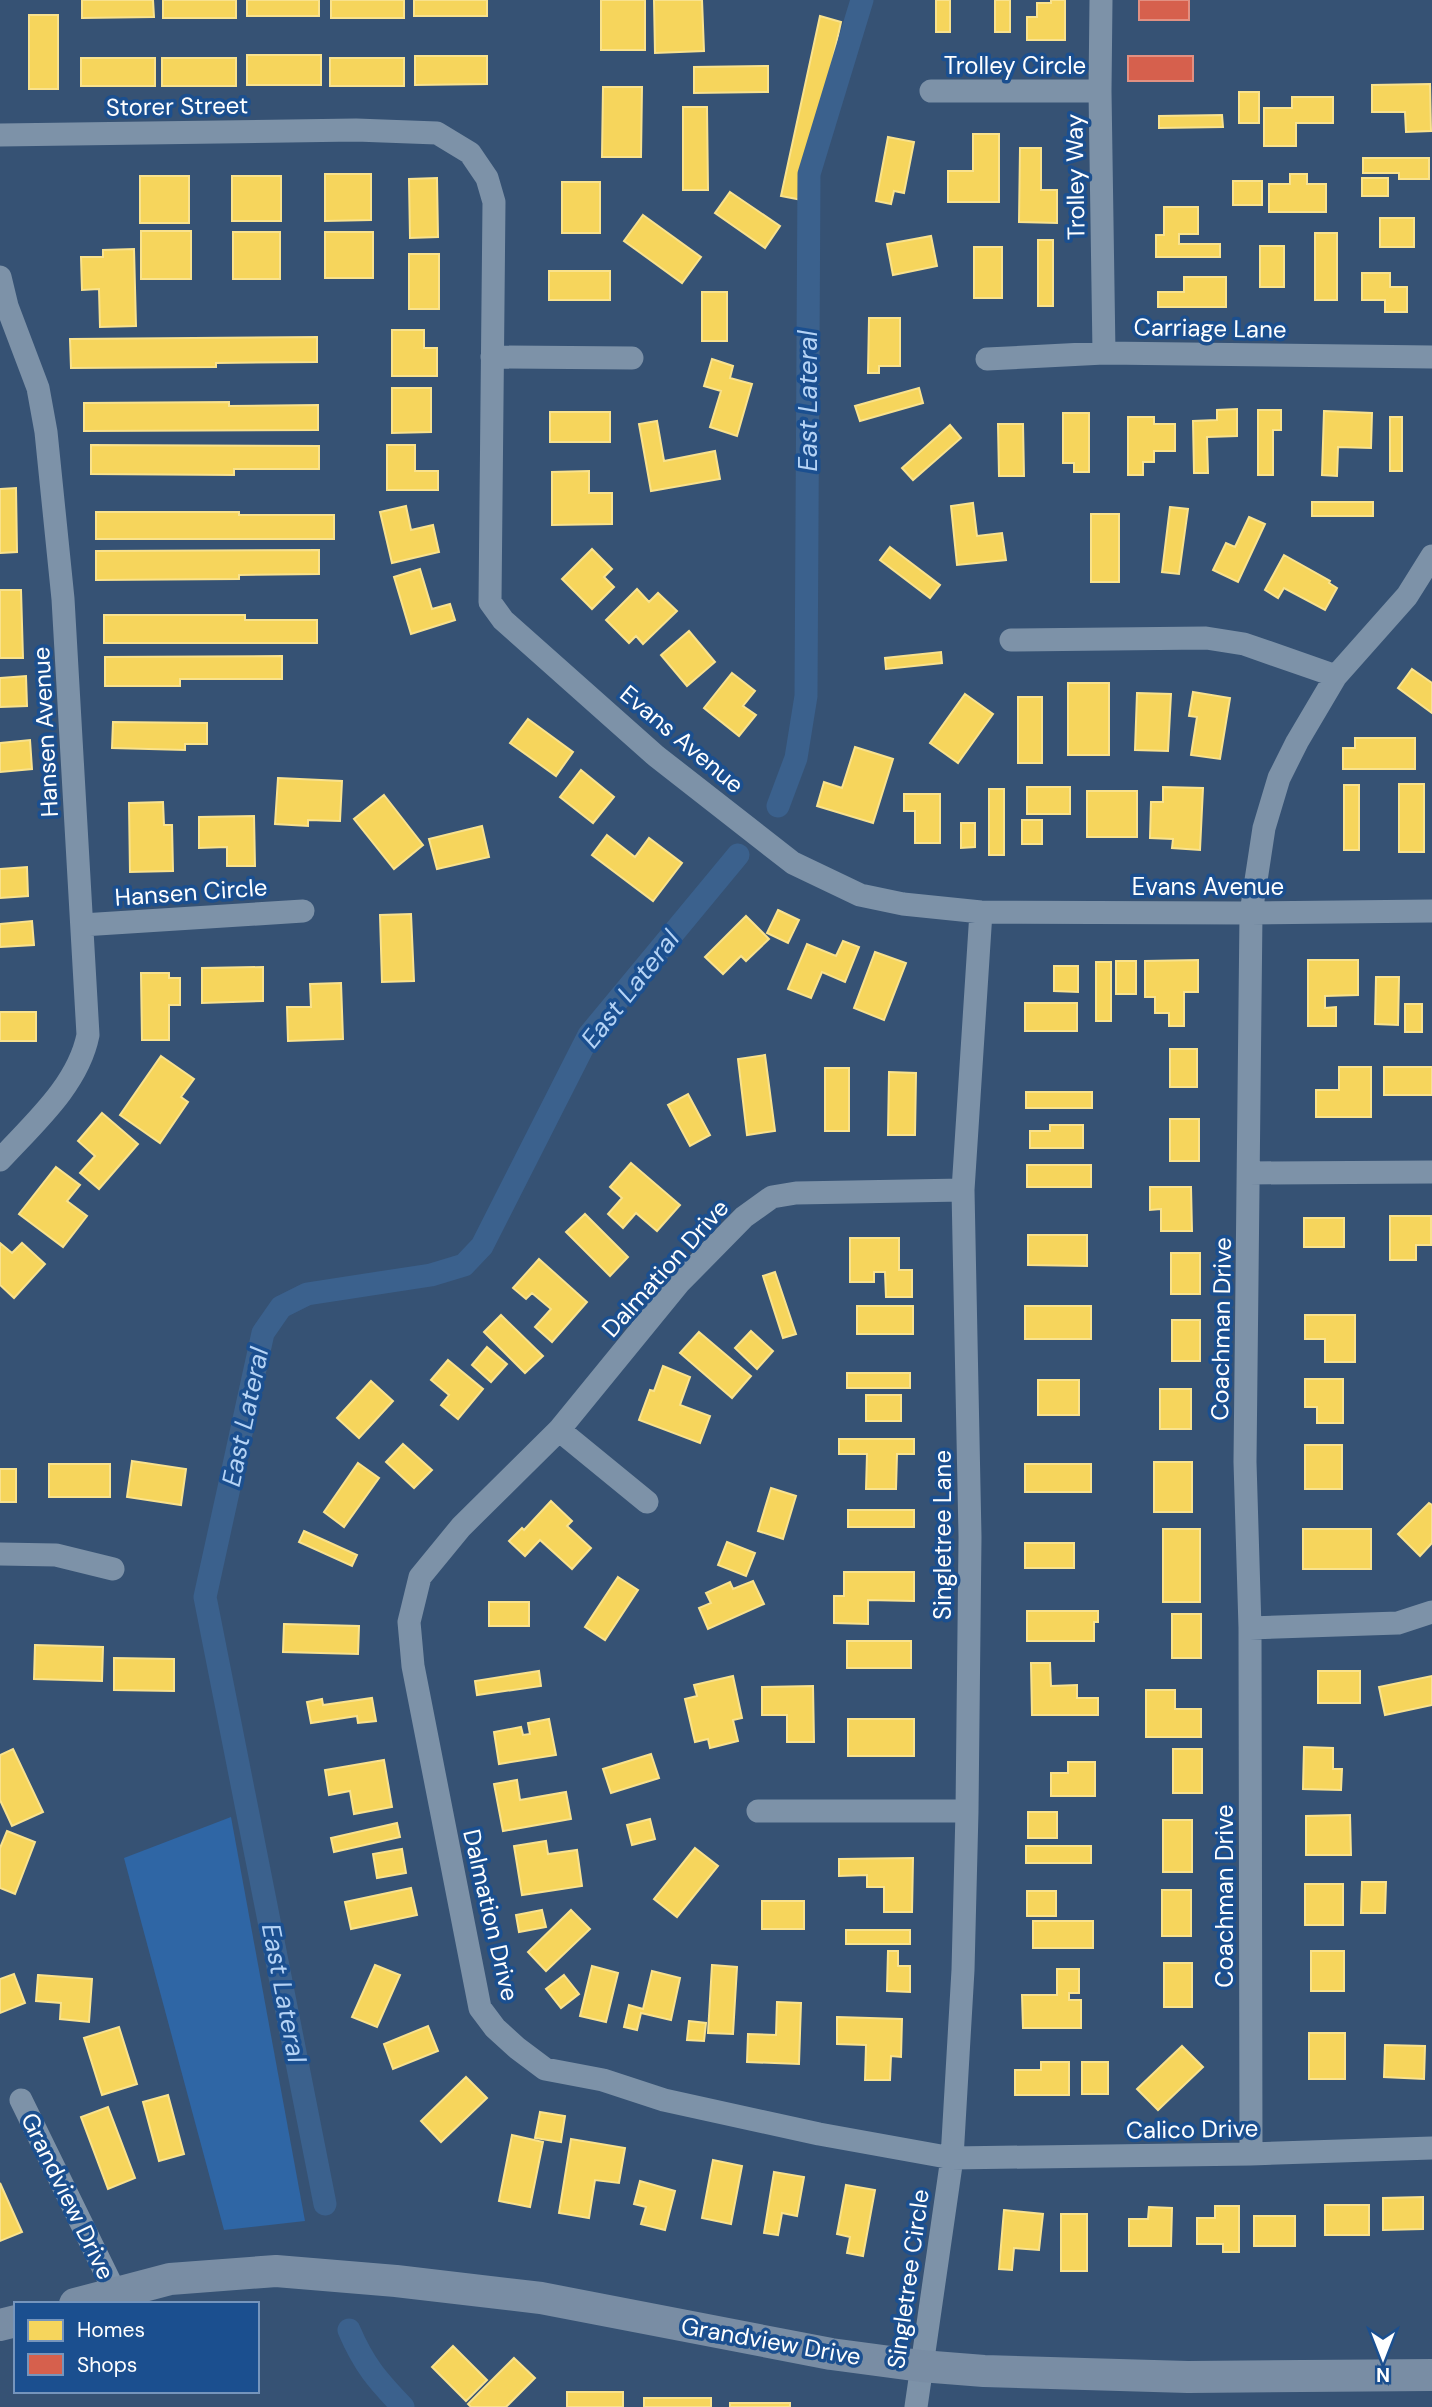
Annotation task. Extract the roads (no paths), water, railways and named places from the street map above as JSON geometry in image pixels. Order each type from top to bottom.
[{"type":"street","name":"Trolley Way","points":[[1101,0],[1104,353]]},
{"type":"street","name":"Trolley Circle","points":[[931,91],[1100,91]]},
{"type":"street","name":"Storer Street","points":[[0,135],[356,130]]},
{"type":"street","name":"Evans Avenue","points":[[356,130],[437,133],[470,153],[487,178],[494,202],[490,602],[503,620],[656,756],[793,863],[860,895],[903,904],[981,912],[1432,911]]},
{"type":"street","name":"Hansen Avenue","points":[[0,277],[6,306],[38,388],[46,432],[63,599],[88,1035],[84,1054],[59,1096],[0,1160]]},
{"type":"street","name":"Carriage Lane","points":[[987,359],[1104,353],[1432,357]]},
{"type":"street","points":[[492,357],[632,358]]},
{"type":"street","name":"Coachman Drive","points":[[1251,2154],[1250,1628],[1245,1462],[1251,913],[1264,828],[1279,778],[1297,742],[1336,676],[1407,596],[1432,556]]},
{"type":"street","points":[[1011,640],[1206,638],[1244,644],[1336,676]]},
{"type":"street","name":"Hansen Circle","points":[[82,925],[303,911]]},
{"type":"street","name":"Singletree Lane","points":[[952,2158],[963,1970],[967,1811],[970,1538],[963,1190],[981,912]]},
{"type":"street","points":[[1250,1173],[1432,1172]]},
{"type":"street","name":"Dalmation Drive","points":[[952,2158],[819,2134],[664,2100],[603,2081],[545,2069],[495,2028],[480,2008],[413,1666],[409,1622],[420,1577],[461,1527],[559,1430],[680,1283],[744,1217],[772,1197],[796,1193],[963,1190]]},
{"type":"street","points":[[559,1430],[648,1502]]},
{"type":"street","points":[[0,1554],[56,1555],[113,1569]]},
{"type":"street","points":[[1250,1628],[1398,1623],[1432,1612]]},
{"type":"street","points":[[758,1811],[967,1811]]},
{"type":"street","name":"Grandview Drive","points":[[21,2100],[115,2292]]},
{"type":"street","name":"Calico Drive","points":[[952,2158],[1251,2154],[1432,2148]]},
{"type":"street","name":"Singletree Circle","points":[[916,2407],[952,2158]]},
{"type":"street","name":"Grandview Drive","points":[[82,2302],[170,2279],[259,2272],[396,2281],[541,2298],[831,2354],[921,2366],[984,2371],[1188,2377],[1432,2375]]},
{"type":"waterway","name":"East Lateral","points":[[778,806],[796,758],[806,696],[809,174],[862,0]]},
{"type":"waterway","name":"East Lateral","points":[[325,2204],[205,1597],[263,1333],[281,1307],[307,1294],[431,1275],[464,1265],[482,1246],[589,1035],[738,855]]},
{"type":"waterway","name":"East Lateral","points":[[349,2330],[372,2372],[403,2407]]}]
